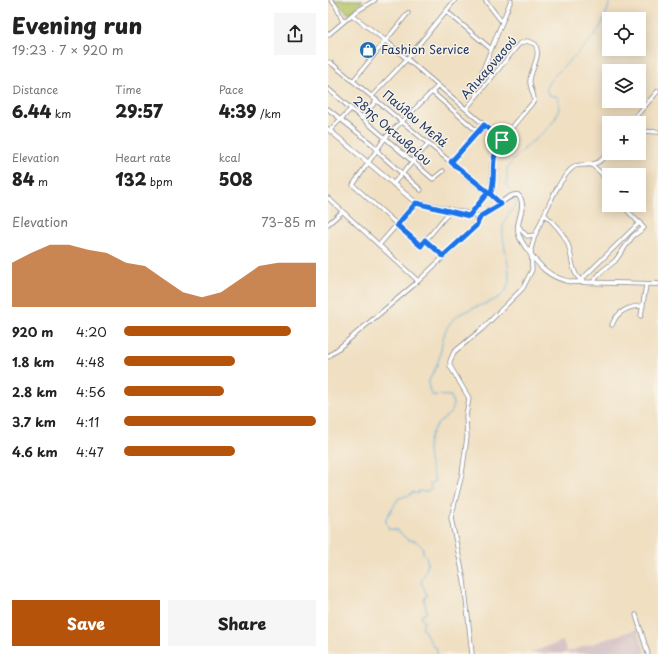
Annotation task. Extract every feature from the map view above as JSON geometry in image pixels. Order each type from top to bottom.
[{"type":"street","points":[[331,0],[336,6],[343,22]]},
{"type":"street","points":[[328,35],[352,15],[375,0]]},
{"type":"street","points":[[372,96],[407,59],[455,0]]},
{"type":"street","points":[[485,0],[502,22]]},
{"type":"street","points":[[477,95],[476,89],[511,0]]},
{"type":"street","points":[[446,12],[491,49]]},
{"type":"street","points":[[353,80],[408,13]]},
{"type":"street","points":[[352,15],[386,41],[502,140],[492,164],[492,190],[469,216]]},
{"type":"street","name":"Αλικαρνασού","points":[[466,109],[520,44],[527,41],[535,44],[538,51],[530,81],[534,102],[502,140]]},
{"type":"street","name":"Παύλου Μελά","points":[[328,62],[353,80],[501,204]]},
{"type":"street","points":[[483,71],[492,77]]},
{"type":"street","points":[[438,86],[385,138],[353,183],[353,186],[421,246],[450,211]]},
{"type":"street","name":"28ης Οκτωβρίου","points":[[328,89],[433,179],[443,170]]},
{"type":"street","points":[[636,116],[658,91]]},
{"type":"street","points":[[432,92],[478,132]]},
{"type":"street","points":[[361,118],[377,100]]},
{"type":"street","points":[[328,109],[376,149],[421,190]]},
{"type":"street","points":[[351,109],[329,130],[416,203],[469,216],[481,216],[512,196],[517,195],[521,198],[522,203],[518,225],[519,235],[533,258],[543,270],[560,280],[646,285],[658,284]]},
{"type":"street","points":[[451,162],[484,125]]},
{"type":"street","points":[[646,132],[658,132]]},
{"type":"street","points":[[393,184],[429,143]]},
{"type":"street","points":[[472,654],[464,580],[451,518],[462,474],[467,437],[466,416],[469,398],[450,366],[450,361],[454,352],[482,330],[518,294],[532,270],[533,258],[531,249],[535,235],[560,185],[569,172],[578,165],[592,165],[601,162],[602,160]]},
{"type":"street","points":[[592,165],[602,174]]},
{"type":"street","points":[[328,198],[417,280]]},
{"type":"street","points":[[379,245],[416,203]]},
{"type":"street","points":[[328,224],[342,212]]},
{"type":"street","points":[[593,282],[601,272],[616,261],[632,236],[643,229],[640,222],[629,212]]},
{"type":"street","points":[[545,215],[560,230],[566,240],[572,266],[581,282]]},
{"type":"street","points":[[328,357],[417,280],[476,226],[481,216]]},
{"type":"street","points":[[581,282],[640,222]]},
{"type":"street","points":[[518,225],[522,232],[527,236],[535,235]]},
{"type":"street","points":[[425,240],[443,256]]},
{"type":"street","points":[[642,316],[646,285]]},
{"type":"street","points":[[612,325],[622,312],[633,306],[643,306]]},
{"type":"street","points":[[636,615],[648,654]]},
{"type":"shaded area","points":[[637,629],[646,654],[529,653],[563,641],[567,652]]},
{"type":"green space","points":[[333,0],[363,0],[349,14]]},
{"type":"waterway","points":[[513,193],[507,186],[507,168],[526,147],[550,126],[558,113],[558,97],[549,95],[546,89],[550,81],[594,36],[604,20],[610,0]]},
{"type":"waterway","points":[[437,654],[437,649],[433,646],[422,627],[424,622],[421,616],[427,612],[424,600],[427,595],[421,582],[426,571],[426,556],[423,553],[423,548],[416,541],[408,540],[397,530],[389,529],[386,523],[386,518],[399,498],[410,495],[412,492],[418,494],[418,491],[426,492],[431,489],[430,484],[435,481],[429,456],[429,441],[435,427],[452,410],[453,402],[451,396],[432,395],[429,383],[439,359],[443,337],[451,322],[464,312],[488,303],[502,295],[506,290],[509,276],[503,227],[505,220],[514,207],[516,200]]},
{"type":"place","name":"Fashion Service","points":[[368,50]]},
{"type":"route","points":[[502,140],[484,125],[451,162],[488,192],[490,194],[501,204],[489,213],[481,216],[476,226],[443,256],[425,240],[421,246],[397,225],[416,203],[469,216],[488,192],[490,194],[492,191],[492,164],[499,144],[502,140]]}]
